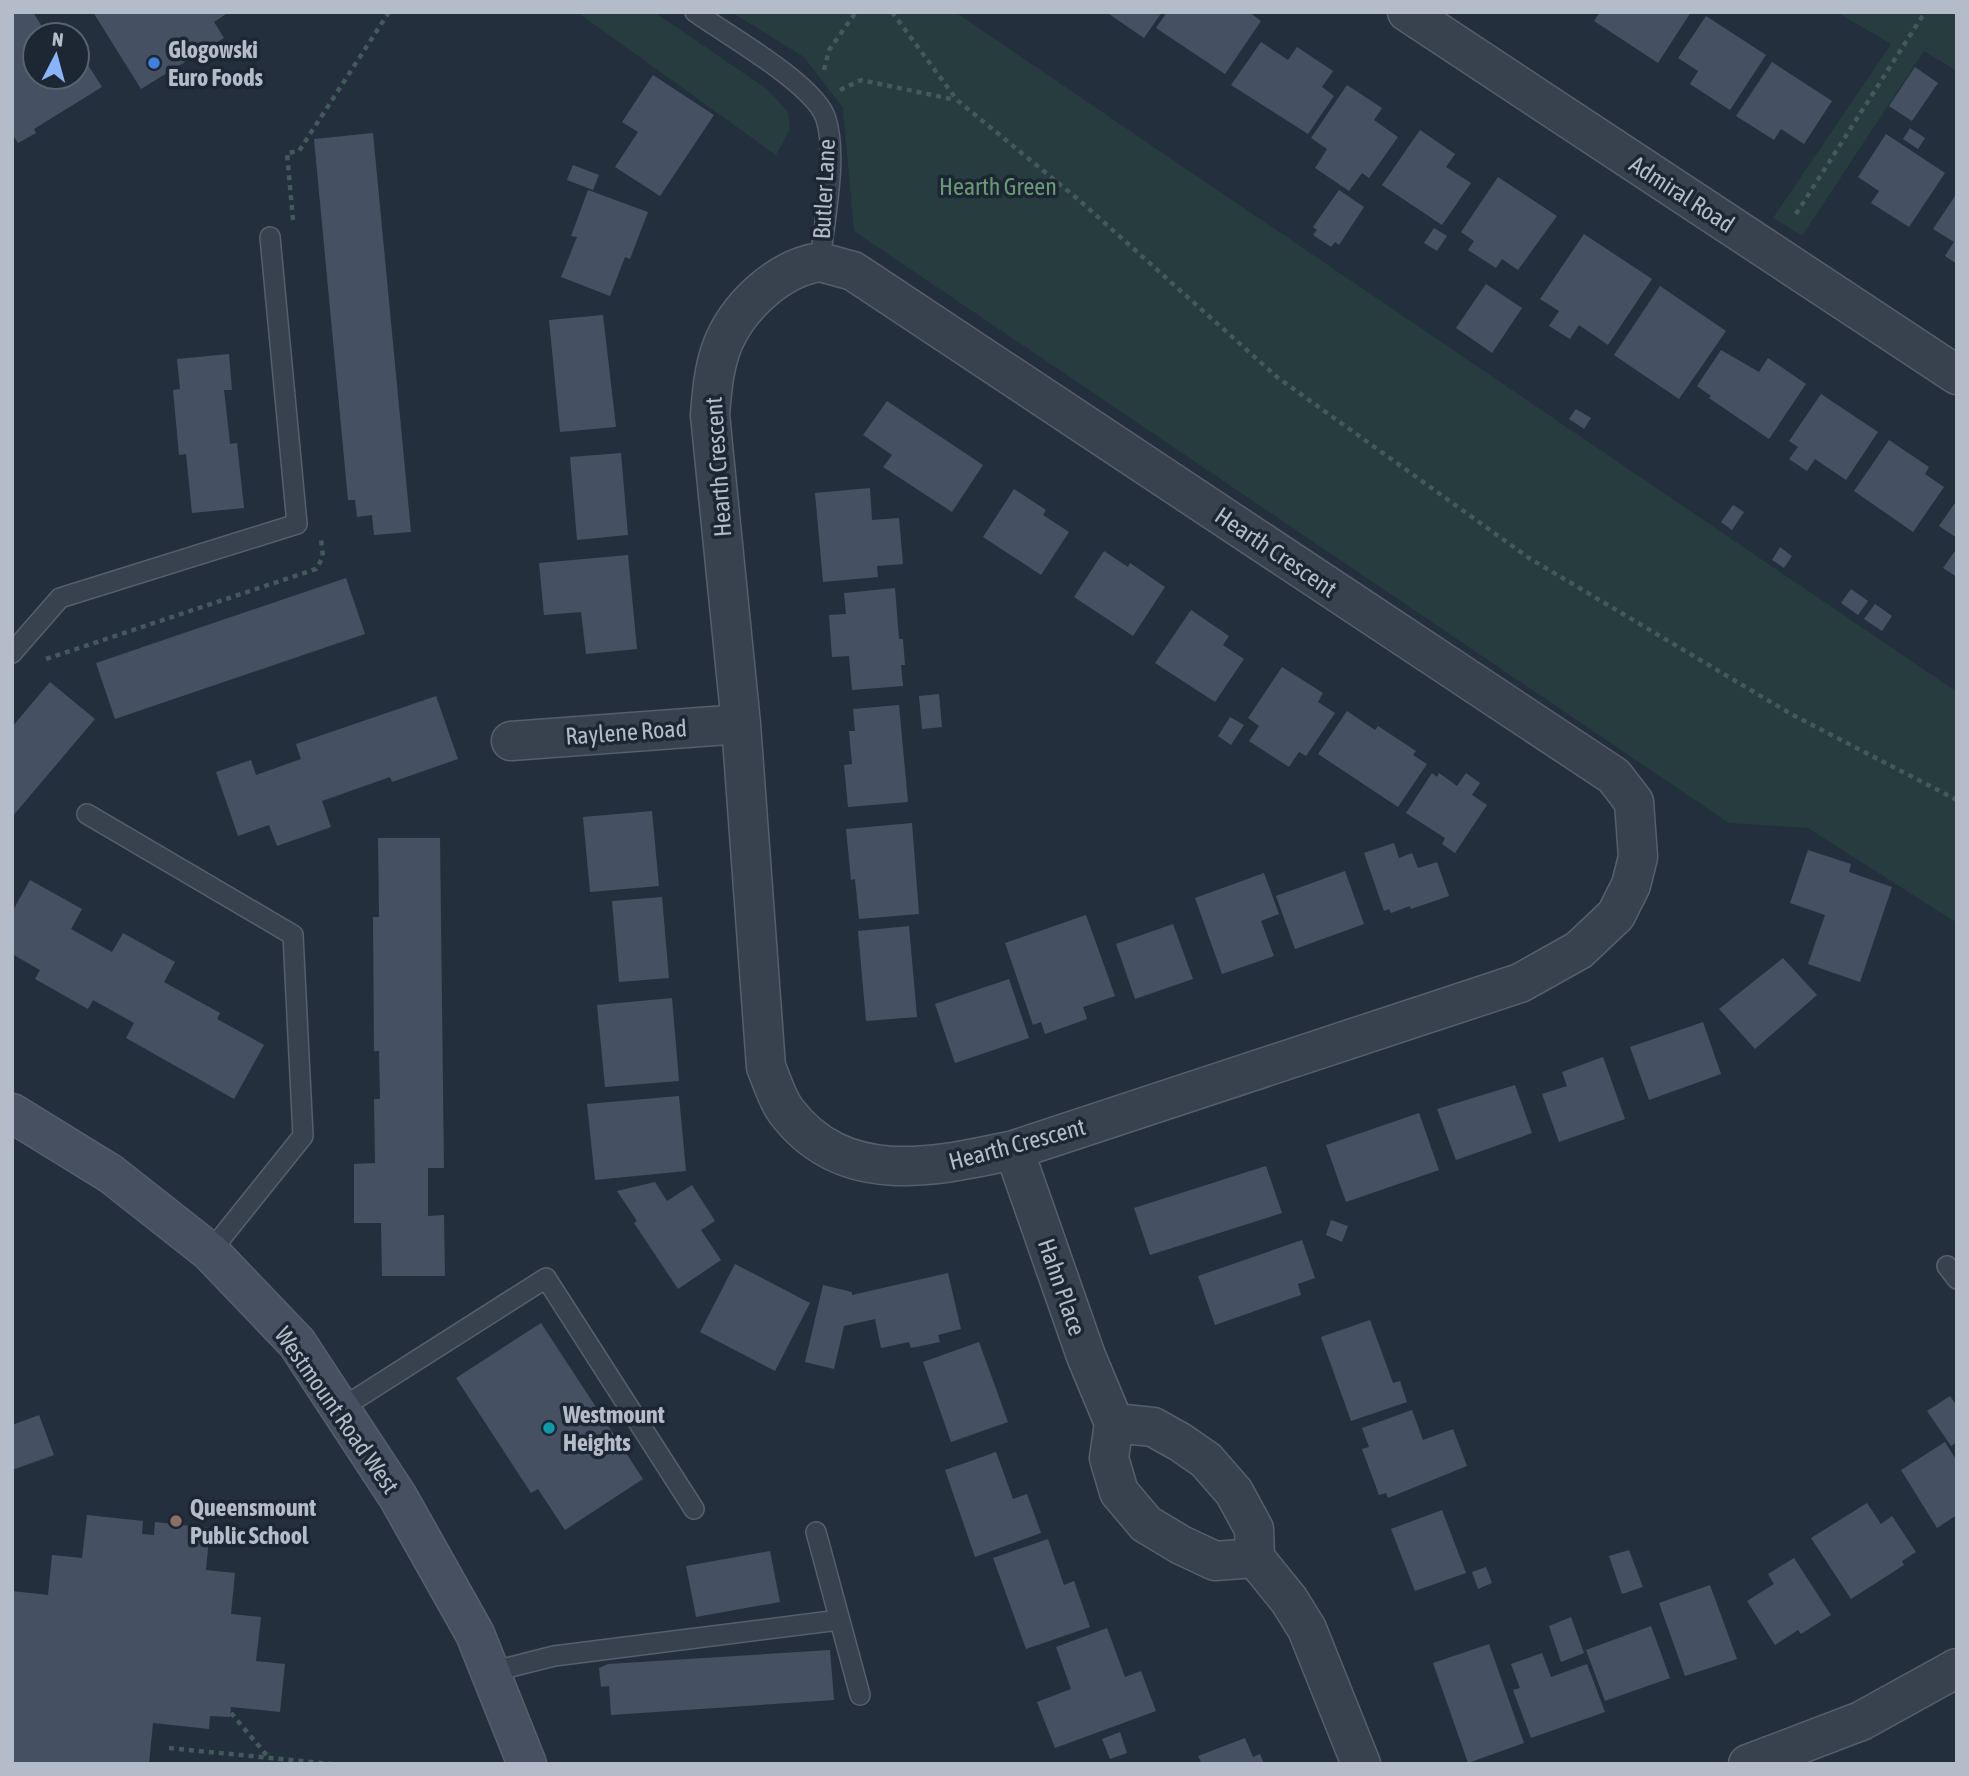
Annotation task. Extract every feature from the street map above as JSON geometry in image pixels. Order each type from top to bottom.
[{"type":"main road","name":"Westmount Road West","points":[[12,1113],[111,1174],[211,1252],[297,1343],[398,1497],[475,1634],[527,1764]]},
{"type":"street","name":"Admiral Road","points":[[1408,12],[1957,375]]},
{"type":"street","name":"Hearth Crescent","points":[[820,262],[853,271],[1614,776],[1634,802],[1638,858],[1631,885],[1616,915],[1579,950],[1520,983],[1014,1150],[934,1167],[889,1168],[812,1141],[784,1109],[766,1067],[741,723],[710,415],[713,380],[725,339],[745,310],[770,284],[800,265],[820,262]]},
{"type":"street","name":"Raylene Road","points":[[511,741],[741,723]]},
{"type":"street","name":"Hahn Place","points":[[1014,1150],[1086,1356],[1114,1423]]},
{"type":"street","points":[[1255,1558],[1215,1561],[1146,1524],[1119,1492],[1108,1458],[1114,1423],[1153,1427],[1206,1460],[1234,1492],[1254,1529],[1255,1558],[1289,1600],[1307,1629],[1361,1764]]},
{"type":"street","points":[[1748,1764],[1861,1721],[1957,1668]]},
{"type":"lane","name":"Butler Lane","points":[[695,12],[801,85],[826,117],[831,147],[820,262]]},
{"type":"lane","points":[[12,653],[60,598],[297,524],[270,237]]},
{"type":"lane","points":[[87,814],[293,935],[303,1136],[211,1252]]},
{"type":"lane","points":[[340,1409],[546,1278],[694,1509]]},
{"type":"lane","points":[[816,1532],[860,1695]]},
{"type":"lane","points":[[491,1672],[554,1656],[839,1620]]},
{"type":"path","points":[[293,223],[288,153],[299,151],[389,12]]},
{"type":"path","points":[[816,101],[829,50],[856,12]]},
{"type":"path","points":[[892,12],[957,100],[1079,200],[1277,377],[1529,558],[1791,714],[1957,800]]},
{"type":"path","points":[[1796,214],[1925,12]]},
{"type":"path","points":[[816,101],[861,80],[957,100]]},
{"type":"path","points":[[34,663],[316,569],[323,557],[320,529]]},
{"type":"path","points":[[231,1713],[269,1758]]},
{"type":"path","points":[[169,1748],[332,1764]]},
{"type":"green space","points":[[577,12],[654,12],[767,89],[788,112],[790,129],[776,155]]},
{"type":"green space","name":"Hearth Green","points":[[731,12],[955,12],[1957,692],[1957,923],[1808,828],[1729,823],[854,231],[843,108],[804,57]]},
{"type":"green space","points":[[1837,12],[1957,12],[1957,71],[1924,51],[1802,236],[1773,218],[1891,44]]},
{"type":"building","points":[[12,12],[33,12],[38,21],[21,21],[21,91],[91,91],[91,70],[102,87],[34,129],[36,133],[18,143],[12,134]]},
{"type":"building","name":"Glogowski Euro Foods","points":[[93,12],[229,12],[214,22],[224,38],[141,89]]},
{"type":"building","points":[[1106,12],[1162,12],[1144,38]]},
{"type":"building","points":[[1167,12],[1249,12],[1261,21],[1225,74],[1156,28]]},
{"type":"building","points":[[1600,12],[1691,12],[1658,63],[1594,21]]},
{"type":"building","points":[[1706,16],[1766,55],[1730,110],[1690,84],[1698,71],[1678,58]]},
{"type":"building","points":[[1261,42],[1288,60],[1297,47],[1333,71],[1322,87],[1334,96],[1308,134],[1231,85]]},
{"type":"building","points":[[1772,62],[1832,101],[1804,144],[1781,129],[1774,140],[1736,116]]},
{"type":"building","points":[[1915,67],[1938,83],[1912,121],[1889,106]]},
{"type":"building","points":[[653,75],[714,115],[660,196],[615,167],[638,132],[622,122]]},
{"type":"building","points":[[1347,85],[1382,108],[1374,120],[1398,137],[1369,178],[1362,173],[1349,191],[1315,168],[1327,149],[1311,138]]},
{"type":"building","points":[[1910,128],[1925,138],[1918,149],[1903,139]]},
{"type":"building","points":[[1420,130],[1455,154],[1446,167],[1471,183],[1442,225],[1382,185]]},
{"type":"building","points":[[373,133],[411,532],[374,535],[372,515],[357,517],[355,500],[348,500],[314,139]]},
{"type":"building","points":[[1886,134],[1945,173],[1909,227],[1871,203],[1879,191],[1858,177]]},
{"type":"building","points":[[573,165],[599,175],[593,190],[567,180]]},
{"type":"building","points":[[1498,177],[1557,216],[1518,270],[1502,259],[1496,268],[1468,250],[1474,241],[1461,232]]},
{"type":"building","points":[[588,190],[648,212],[630,259],[625,257],[610,296],[561,277],[577,237],[571,236]]},
{"type":"building","points":[[1339,190],[1364,207],[1339,245],[1335,242],[1331,247],[1313,235],[1317,230],[1313,227]]},
{"type":"building","points":[[1957,193],[1957,264],[1945,256],[1954,242],[1933,229]]},
{"type":"building","points":[[1434,228],[1447,236],[1437,251],[1424,243]]},
{"type":"building","points":[[1584,234],[1652,279],[1608,345],[1579,325],[1570,339],[1549,326],[1559,311],[1540,299]]},
{"type":"building","points":[[1486,284],[1522,308],[1492,353],[1456,328]]},
{"type":"building","points":[[1660,286],[1726,331],[1679,399],[1614,355]]},
{"type":"building","points":[[603,315],[616,427],[560,432],[549,320]]},
{"type":"building","points":[[1721,350],[1759,372],[1768,358],[1806,384],[1769,439],[1709,398],[1711,396],[1697,386]]},
{"type":"building","points":[[229,354],[232,390],[224,390],[230,444],[237,443],[244,508],[192,513],[186,454],[179,455],[173,390],[180,389],[177,359]]},
{"type":"building","points":[[1821,394],[1878,432],[1846,480],[1815,459],[1807,471],[1789,459],[1798,447],[1789,441]]},
{"type":"building","points":[[887,401],[983,465],[952,512],[883,467],[892,455],[863,435]]},
{"type":"building","points":[[1576,409],[1591,418],[1584,429],[1569,419]]},
{"type":"building","points":[[1889,440],[1929,467],[1925,474],[1944,487],[1913,532],[1854,491]]},
{"type":"building","points":[[621,453],[628,535],[577,540],[570,457]]},
{"type":"building","points":[[870,488],[872,520],[899,518],[903,564],[877,566],[878,577],[823,582],[815,493]]},
{"type":"building","points":[[1014,489],[1046,510],[1043,515],[1069,532],[1041,575],[983,537]]},
{"type":"building","points":[[1957,500],[1957,538],[1939,526]]},
{"type":"building","points":[[1733,505],[1744,512],[1732,530],[1721,522]]},
{"type":"building","points":[[1780,547],[1792,556],[1784,568],[1772,560]]},
{"type":"building","points":[[1957,548],[1957,577],[1943,568]]},
{"type":"building","points":[[1104,551],[1128,567],[1130,563],[1165,587],[1133,636],[1074,597]]},
{"type":"building","points":[[628,555],[637,649],[586,654],[581,612],[544,615],[539,563]]},
{"type":"building","points":[[346,578],[365,634],[115,719],[96,663]]},
{"type":"building","points":[[895,588],[899,639],[903,639],[903,686],[852,690],[849,656],[832,657],[829,615],[846,614],[844,593]]},
{"type":"building","points":[[1851,589],[1868,601],[1858,615],[1841,603]]},
{"type":"building","points":[[1875,604],[1892,616],[1882,631],[1864,619]]},
{"type":"building","points":[[1191,610],[1229,636],[1223,645],[1244,659],[1215,702],[1155,663]]},
{"type":"building","points":[[1282,667],[1323,693],[1318,702],[1335,713],[1306,756],[1299,752],[1289,767],[1249,741],[1259,726],[1248,718]]},
{"type":"building","points":[[50,682],[95,719],[12,817],[12,727]]},
{"type":"building","points":[[939,694],[942,727],[922,729],[919,696]]},
{"type":"building","points":[[436,696],[458,759],[392,782],[390,777],[322,801],[331,827],[277,846],[269,825],[238,836],[216,772],[251,760],[256,775],[301,759],[296,744]]},
{"type":"building","points":[[899,705],[908,802],[848,807],[844,765],[852,764],[849,731],[855,731],[853,709]]},
{"type":"building","points":[[1347,711],[1375,730],[1378,726],[1416,751],[1413,755],[1427,764],[1398,807],[1318,754]]},
{"type":"building","points":[[1230,717],[1244,725],[1231,745],[1218,736]]},
{"type":"building","points":[[1432,773],[1437,777],[1439,773],[1457,786],[1466,773],[1480,783],[1472,795],[1487,805],[1455,853],[1442,844],[1445,838],[1406,813]]},
{"type":"building","points":[[652,811],[659,886],[590,892],[583,817]]},
{"type":"building","points":[[912,823],[919,914],[859,919],[855,879],[851,880],[846,829]]},
{"type":"building","points":[[378,838],[440,838],[444,1168],[428,1168],[428,1216],[444,1215],[445,1276],[382,1276],[381,1223],[354,1223],[354,1164],[375,1163],[374,1099],[380,1099],[379,1051],[374,1051],[373,917],[379,917]]},
{"type":"building","points":[[1394,843],[1399,858],[1412,853],[1418,868],[1437,862],[1449,896],[1411,909],[1410,906],[1391,913],[1389,909],[1384,911],[1364,853]]},
{"type":"building","points":[[1808,850],[1851,864],[1849,872],[1892,887],[1860,982],[1808,964],[1825,915],[1790,903]]},
{"type":"building","points":[[1345,871],[1364,924],[1295,949],[1276,896]]},
{"type":"building","points":[[1264,873],[1279,914],[1261,921],[1274,956],[1222,974],[1195,898]]},
{"type":"building","points":[[30,880],[82,909],[71,929],[112,952],[123,933],[175,962],[164,982],[220,1013],[217,1019],[264,1045],[234,1099],[126,1038],[134,1023],[93,1000],[88,1009],[35,979],[40,970],[12,954],[12,912]]},
{"type":"building","points":[[662,897],[669,978],[619,982],[612,901]]},
{"type":"building","points":[[1086,915],[1115,996],[1083,1007],[1087,1019],[1045,1034],[1041,1022],[1033,1025],[1005,943]]},
{"type":"building","points":[[1173,924],[1193,979],[1135,999],[1116,944]]},
{"type":"building","points":[[909,926],[917,1017],[866,1021],[858,931]]},
{"type":"building","points":[[1783,958],[1817,995],[1755,1049],[1719,1009]]},
{"type":"building","points":[[1009,979],[1029,1038],[955,1063],[935,1004]]},
{"type":"building","points":[[672,998],[679,1081],[605,1087],[597,1005]]},
{"type":"building","points":[[1703,1022],[1721,1074],[1649,1100],[1630,1047]]},
{"type":"building","points":[[1603,1057],[1625,1119],[1559,1142],[1542,1094],[1567,1086],[1562,1072]]},
{"type":"building","points":[[1515,1085],[1532,1133],[1456,1160],[1437,1109]]},
{"type":"building","points":[[679,1096],[686,1171],[595,1180],[587,1104]]},
{"type":"building","points":[[1419,1113],[1439,1170],[1346,1202],[1326,1145]]},
{"type":"building","points":[[1266,1166],[1282,1213],[1150,1255],[1134,1208]]},
{"type":"building","points":[[655,1182],[667,1201],[692,1185],[715,1221],[701,1230],[721,1260],[678,1289],[634,1223],[637,1221],[617,1191]]},
{"type":"building","points":[[1331,1220],[1348,1226],[1342,1242],[1326,1235]]},
{"type":"building","points":[[1302,1240],[1315,1278],[1298,1284],[1301,1295],[1215,1325],[1198,1276]]},
{"type":"building","points":[[735,1264],[810,1303],[775,1371],[700,1332]]},
{"type":"building","points":[[948,1273],[961,1329],[938,1335],[940,1342],[911,1348],[909,1342],[881,1348],[875,1319],[844,1326],[834,1369],[805,1362],[823,1285],[852,1292],[852,1295]]},
{"type":"building","points":[[1370,1320],[1393,1383],[1400,1381],[1407,1402],[1351,1421],[1321,1337]]},
{"type":"building","name":"Westmount Heights","points":[[541,1323],[643,1479],[565,1530],[538,1489],[531,1493],[456,1378]]},
{"type":"building","points":[[979,1342],[1008,1422],[951,1442],[923,1362]]},
{"type":"building","points":[[1950,1396],[1957,1406],[1957,1442],[1951,1446],[1927,1411]]},
{"type":"building","points":[[1412,1410],[1423,1440],[1453,1429],[1467,1466],[1388,1498],[1386,1493],[1379,1495],[1362,1449],[1369,1447],[1362,1428]]},
{"type":"building","points":[[39,1415],[54,1455],[12,1470],[12,1425]]},
{"type":"building","points":[[1945,1442],[1957,1461],[1957,1515],[1937,1528],[1901,1470]]},
{"type":"building","points":[[996,1452],[1013,1499],[1027,1494],[1041,1533],[975,1557],[945,1470]]},
{"type":"building","points":[[1867,1503],[1881,1524],[1892,1516],[1916,1552],[1902,1561],[1904,1565],[1851,1599],[1811,1538]]},
{"type":"building","points":[[1442,1510],[1466,1573],[1415,1591],[1391,1529]]},
{"type":"building","points":[[87,1515],[143,1521],[142,1534],[154,1535],[155,1522],[210,1528],[206,1570],[235,1573],[231,1614],[261,1617],[256,1661],[285,1664],[280,1712],[231,1707],[230,1717],[210,1716],[209,1729],[153,1723],[149,1764],[12,1764],[12,1591],[48,1595],[52,1555],[82,1558]]},
{"type":"building","points":[[1048,1539],[1064,1585],[1074,1581],[1090,1627],[1026,1649],[993,1558]]},
{"type":"building","points":[[1629,1550],[1643,1587],[1622,1594],[1609,1556]]},
{"type":"building","points":[[770,1551],[780,1602],[696,1617],[686,1566]]},
{"type":"building","points":[[1794,1558],[1831,1615],[1801,1634],[1798,1630],[1775,1645],[1747,1601],[1774,1584],[1768,1574]]},
{"type":"building","points":[[1486,1567],[1492,1583],[1478,1589],[1472,1572]]},
{"type":"building","points":[[1710,1585],[1737,1659],[1685,1676],[1659,1603]]},
{"type":"building","points":[[1571,1617],[1584,1653],[1561,1662],[1549,1626]]},
{"type":"building","points":[[1651,1626],[1670,1678],[1605,1701],[1586,1650]]},
{"type":"building","points":[[1107,1628],[1125,1677],[1141,1671],[1156,1711],[1055,1748],[1037,1702],[1071,1689],[1056,1647]]},
{"type":"building","points":[[1489,1644],[1524,1743],[1468,1763],[1433,1663]]},
{"type":"building","points":[[830,1650],[834,1700],[611,1715],[609,1686],[601,1687],[599,1668],[608,1664]]},
{"type":"building","points":[[1542,1653],[1551,1677],[1587,1664],[1605,1712],[1531,1738],[1513,1690],[1520,1688],[1511,1664]]},
{"type":"building","points":[[1120,1732],[1127,1753],[1110,1759],[1102,1739]]},
{"type":"building","points":[[1245,1738],[1253,1757],[1260,1754],[1264,1764],[1202,1764],[1198,1756]]},
{"type":"place","name":"Glogowski Euro Foods","points":[[154,63]]},
{"type":"place","name":"Westmount Heights","points":[[549,1428]]},
{"type":"place","name":"Queensmount Public School","points":[[176,1521]]}]
